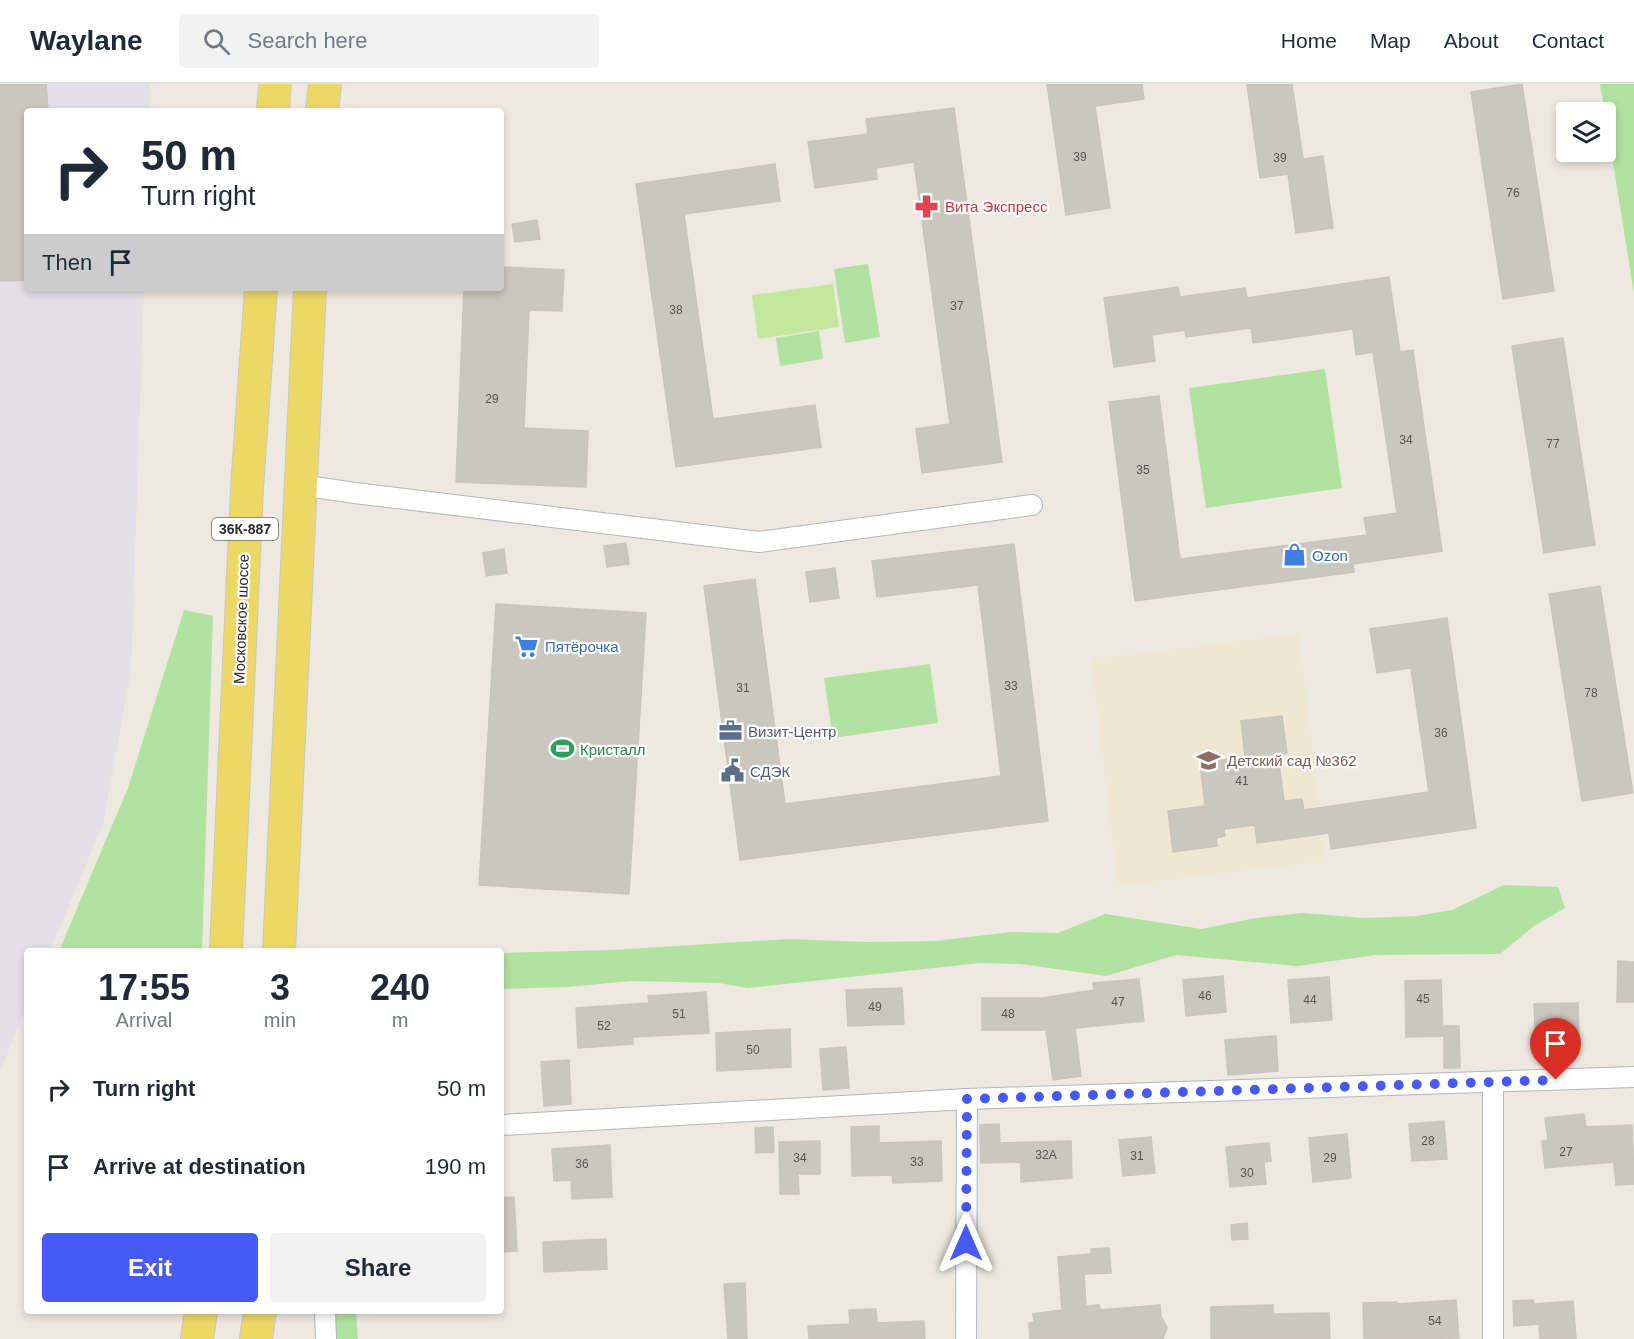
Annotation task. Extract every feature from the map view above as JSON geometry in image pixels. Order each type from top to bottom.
[{"type":"main road","points":[[273,108],[275,84]]},
{"type":"main road","points":[[322,108],[325,84]]},
{"type":"main road","name":"Московское шоссе","points":[[226,948],[247,488],[261,291]]},
{"type":"main road","name":"36К-887","points":[[279,948],[310,291]]},
{"type":"main road","points":[[198,1339],[201,1314]]},
{"type":"main road","points":[[256,1339],[260,1314]]},
{"type":"street","points":[[300,485],[759,542],[1032,505]]},
{"type":"street","points":[[504,1125],[967,1099],[1634,1077]]},
{"type":"street","points":[[1493,1082],[1493,1339]]},
{"type":"street","points":[[966,1339],[967,1099]]},
{"type":"shaded area","points":[[0,84],[150,84],[149,108],[24,108],[24,291],[144,291],[131,671],[103,824],[51,948],[24,948],[24,1013],[0,1071]]},
{"type":"shaded area","name":"Детский сад №362","points":[[1299,634],[1326,861],[1118,886],[1091,659]]},
{"type":"green space","points":[[1600,84],[1634,84],[1634,294],[1613,162],[1616,162],[1616,102],[1603,102]]},
{"type":"green space","points":[[868,264],[880,337],[845,343],[834,269]]},
{"type":"green space","points":[[833,284],[839,327],[758,339],[752,295]]},
{"type":"green space","points":[[819,331],[823,359],[780,366],[776,338]]},
{"type":"green space","points":[[1325,369],[1342,488],[1206,508],[1189,388]]},
{"type":"green space","points":[[184,610],[213,616],[202,948],[60,948],[128,788]]},
{"type":"green space","points":[[930,664],[938,723],[833,738],[824,678]]},
{"type":"green space","points":[[1504,885],[1558,887],[1565,908],[1534,926],[1500,954],[1376,955],[1297,966],[1176,955],[1106,976],[1020,964],[980,963],[747,988],[719,983],[631,981],[567,987],[504,989],[504,953],[612,950],[789,939],[867,942],[936,941],[1011,932],[1058,933],[1105,914],[1202,929],[1255,918],[1302,913],[1365,918],[1417,916],[1452,910]]},
{"type":"green space","points":[[319,1314],[356,1314],[358,1339],[316,1339]]},
{"type":"building","points":[[0,84],[46,84],[48,108],[24,108],[24,280],[0,281]]},
{"type":"building","points":[[1047,84],[1142,84],[1144,99],[1095,106],[1110,208],[1066,215]]},
{"type":"building","points":[[1247,84],[1292,84],[1303,159],[1323,156],[1333,228],[1296,233],[1288,174],[1260,178]]},
{"type":"building","points":[[1522,84],[1554,291],[1503,299],[1471,92]]},
{"type":"building","points":[[954,108],[1002,462],[922,473],[916,429],[950,424],[914,162],[876,168],[877,179],[815,188],[808,142],[868,134],[866,119]]},
{"type":"building","points":[[775,164],[780,201],[684,214],[713,419],[815,405],[821,447],[676,467],[636,184]]},
{"type":"building","points":[[537,220],[540,239],[515,242],[512,224]]},
{"type":"building","points":[[504,267],[564,270],[562,311],[529,310],[524,428],[588,431],[586,487],[456,482],[464,291],[504,291]]},
{"type":"building","points":[[1389,277],[1400,352],[1413,350],[1442,551],[1353,564],[1354,572],[1135,601],[1109,402],[1159,396],[1180,559],[1367,535],[1364,518],[1397,513],[1373,352],[1356,355],[1353,329],[1253,343],[1251,328],[1186,337],[1185,330],[1152,335],[1155,361],[1114,367],[1104,298],[1178,287],[1180,297],[1245,288],[1247,298]]},
{"type":"building","points":[[1563,338],[1595,545],[1544,553],[1512,346]]},
{"type":"building","points":[[626,543],[629,564],[607,567],[604,546]]},
{"type":"building","points":[[1014,544],[1048,821],[740,860],[704,586],[755,579],[785,804],[1001,776],[978,585],[877,597],[872,561]]},
{"type":"building","points":[[504,549],[507,573],[486,576],[483,553]]},
{"type":"building","points":[[835,568],[839,598],[810,602],[806,572]]},
{"type":"building","points":[[1600,586],[1633,793],[1582,801],[1549,594]]},
{"type":"building","name":"Кристалл","points":[[496,604],[646,613],[629,894],[479,885]]},
{"type":"building","points":[[1447,618],[1476,828],[1331,849],[1329,833],[1257,843],[1255,825],[1224,829],[1225,836],[1216,838],[1217,846],[1173,852],[1168,811],[1205,806],[1200,763],[1245,757],[1241,721],[1282,716],[1287,753],[1278,754],[1284,801],[1302,799],[1304,810],[1429,792],[1411,668],[1377,673],[1370,629]]},
{"type":"building","points":[[1618,961],[1634,962],[1634,1002],[1617,1002]]},
{"type":"building","points":[[1223,976],[1226,1012],[1186,1016],[1183,980]]},
{"type":"building","points":[[1329,977],[1332,1020],[1291,1023],[1288,980]]},
{"type":"building","points":[[1139,979],[1144,1021],[1075,1028],[1081,1076],[1053,1080],[1046,1030],[982,1030],[982,998],[1043,998],[1094,990],[1093,983]]},
{"type":"building","points":[[1441,980],[1443,1036],[1406,1037],[1405,981]]},
{"type":"building","points":[[902,988],[904,1024],[848,1026],[846,990]]},
{"type":"building","points":[[706,992],[709,1033],[633,1037],[633,1044],[578,1048],[576,1008],[649,1003],[648,996]]},
{"type":"building","points":[[1578,1003],[1579,1045],[1536,1047],[1534,1004]]},
{"type":"building","points":[[1444,1026],[1459,1026],[1460,1068],[1444,1068]]},
{"type":"building","points":[[790,1029],[791,1067],[717,1071],[716,1033]]},
{"type":"building","points":[[1276,1036],[1278,1071],[1228,1075],[1225,1040]]},
{"type":"building","points":[[846,1047],[849,1088],[823,1090],[820,1049]]},
{"type":"building","points":[[569,1060],[571,1104],[544,1106],[541,1062]]},
{"type":"building","points":[[1584,1114],[1586,1127],[1632,1125],[1634,1184],[1616,1185],[1614,1162],[1545,1168],[1542,1141],[1548,1140],[1545,1118]]},
{"type":"building","points":[[1444,1121],[1447,1159],[1412,1161],[1409,1124]]},
{"type":"building","points":[[999,1124],[1000,1143],[1071,1141],[1072,1178],[1021,1182],[1021,1162],[981,1163],[980,1125]]},
{"type":"building","points":[[879,1126],[879,1143],[941,1141],[942,1181],[893,1183],[892,1175],[852,1176],[851,1127]]},
{"type":"building","points":[[773,1127],[774,1152],[756,1153],[755,1128]]},
{"type":"building","points":[[1347,1134],[1351,1178],[1313,1182],[1309,1138]]},
{"type":"building","points":[[1151,1137],[1155,1173],[1123,1176],[1119,1140]]},
{"type":"building","points":[[820,1141],[820,1174],[798,1174],[799,1194],[780,1194],[779,1142]]},
{"type":"building","points":[[1269,1143],[1271,1161],[1264,1162],[1266,1184],[1230,1187],[1226,1147]]},
{"type":"building","points":[[610,1145],[612,1197],[572,1199],[571,1180],[554,1181],[552,1149]]},
{"type":"building","points":[[514,1197],[517,1251],[504,1252],[504,1198]]},
{"type":"building","points":[[1247,1223],[1248,1239],[1232,1240],[1231,1225]]},
{"type":"building","points":[[606,1239],[607,1269],[544,1272],[543,1242]]},
{"type":"building","points":[[1109,1248],[1111,1273],[1084,1274],[1086,1306],[1099,1305],[1100,1310],[1160,1305],[1161,1316],[1167,1328],[1163,1339],[1030,1339],[1029,1323],[1034,1322],[1033,1314],[1062,1310],[1058,1257],[1091,1254],[1091,1249]]},
{"type":"building","points":[[745,1283],[747,1339],[728,1339],[724,1284]]},
{"type":"building","points":[[1456,1300],[1459,1338],[1364,1339],[1363,1303],[1397,1302],[1397,1304]]},
{"type":"building","points":[[1533,1300],[1534,1304],[1573,1301],[1576,1339],[1540,1339],[1539,1324],[1514,1326],[1513,1301]]},
{"type":"building","points":[[1273,1305],[1273,1314],[1329,1313],[1330,1339],[1211,1339],[1211,1307]]},
{"type":"building","points":[[876,1309],[877,1323],[924,1321],[925,1339],[809,1339],[808,1326],[850,1324],[849,1310]]},
{"type":"place","name":"Вита Экспресс","points":[[927,206]]},
{"type":"place","name":"Ozon","points":[[1294,555]]},
{"type":"place","name":"Пятёрочка","points":[[527,646]]},
{"type":"place","name":"Визит-Центр","points":[[730,731]]},
{"type":"place","name":"Кристалл","points":[[562,749]]},
{"type":"place","name":"Детский сад №362","points":[[1209,760]]},
{"type":"place","name":"СДЭК","points":[[732,771]]},
{"type":"route","points":[[966,1243],[967,1099],[1556,1080]]}]
